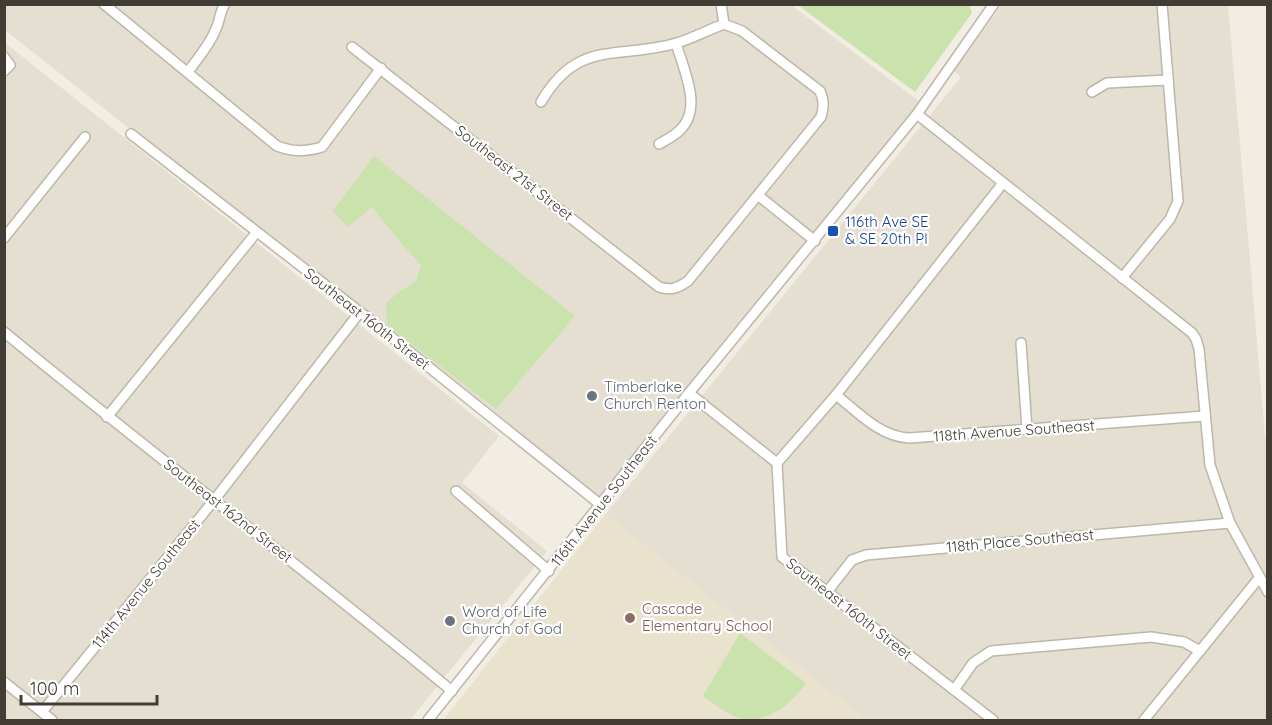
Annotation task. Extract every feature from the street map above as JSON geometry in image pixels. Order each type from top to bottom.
[{"type":"street","points":[[104,4],[277,146],[290,151],[307,152],[322,147],[381,68]]},
{"type":"street","points":[[188,72],[214,34],[225,4]]},
{"type":"street","points":[[721,4],[724,24]]},
{"type":"street","name":"116th Avenue Southeast","points":[[428,720],[689,393],[917,114],[994,4]]},
{"type":"street","points":[[1122,278],[1170,219],[1178,201],[1162,4]]},
{"type":"street","points":[[541,102],[560,74],[577,63],[599,55],[676,43],[724,24],[742,31],[820,92],[824,100],[821,117],[759,196],[815,241]]},
{"type":"street","points":[[659,144],[679,132],[687,122],[692,110],[691,96],[676,43]]},
{"type":"street","name":"Southeast 21st Street","points":[[352,47],[659,287],[668,290],[688,281],[759,196]]},
{"type":"street","points":[[4,57],[10,64],[4,71]]},
{"type":"street","points":[[1092,92],[1107,83],[1168,80]]},
{"type":"street","points":[[917,114],[1196,339],[1199,349],[1210,465],[1230,523],[1268,592]]},
{"type":"street","name":"Southeast 160th Street","points":[[131,134],[360,312],[601,505]]},
{"type":"street","points":[[4,238],[85,137]]},
{"type":"street","points":[[689,393],[777,463],[836,395],[1003,183]]},
{"type":"street","points":[[107,417],[256,232]]},
{"type":"street","name":"114th Avenue Southeast","points":[[42,712],[214,499],[360,312]]},
{"type":"street","name":"Southeast 162nd Street","points":[[4,332],[107,417],[214,499],[452,691]]},
{"type":"street","points":[[1021,343],[1028,429]]},
{"type":"street","name":"118th Avenue Southeast","points":[[836,395],[884,433],[897,438],[1205,416]]},
{"type":"street","name":"Southeast 160th Street","points":[[777,463],[782,557],[993,720]]},
{"type":"street","points":[[456,491],[549,571]]},
{"type":"street","name":"118th Place Southeast","points":[[827,592],[852,560],[866,555],[1230,523]]},
{"type":"street","points":[[1144,720],[1259,578]]},
{"type":"street","points":[[954,690],[973,663],[992,651],[1151,637],[1184,642],[1200,651]]},
{"type":"street","points":[[4,682],[52,720]]},
{"type":"shaded area","points":[[4,5],[791,5],[921,103],[603,505],[5,30]]},
{"type":"shaded area","points":[[1002,5],[1228,5],[1267,445],[1267,720],[866,720],[605,515],[961,77],[954,71]]},
{"type":"shaded area","points":[[4,42],[499,436],[462,483],[547,551],[410,720],[5,720]]},
{"type":"shaded area","name":"Cascade Elementary School","points":[[605,515],[866,720],[443,720]]},
{"type":"green space","points":[[798,5],[969,5],[972,13],[915,92]]},
{"type":"green space","points":[[374,156],[575,316],[496,409],[387,325],[386,303],[416,281],[421,265],[372,207],[348,227],[333,211]]},
{"type":"green space","points":[[740,633],[806,683],[786,705],[759,718],[739,718],[703,696]]},
{"type":"place","name":"116th Ave SE & SE 20th Pl","points":[[833,231]]},
{"type":"place","name":"Timberlake Church Renton","points":[[592,396]]},
{"type":"place","name":"Cascade Elementary School","points":[[630,618]]},
{"type":"place","name":"Word of Life Church of God","points":[[450,621]]}]
